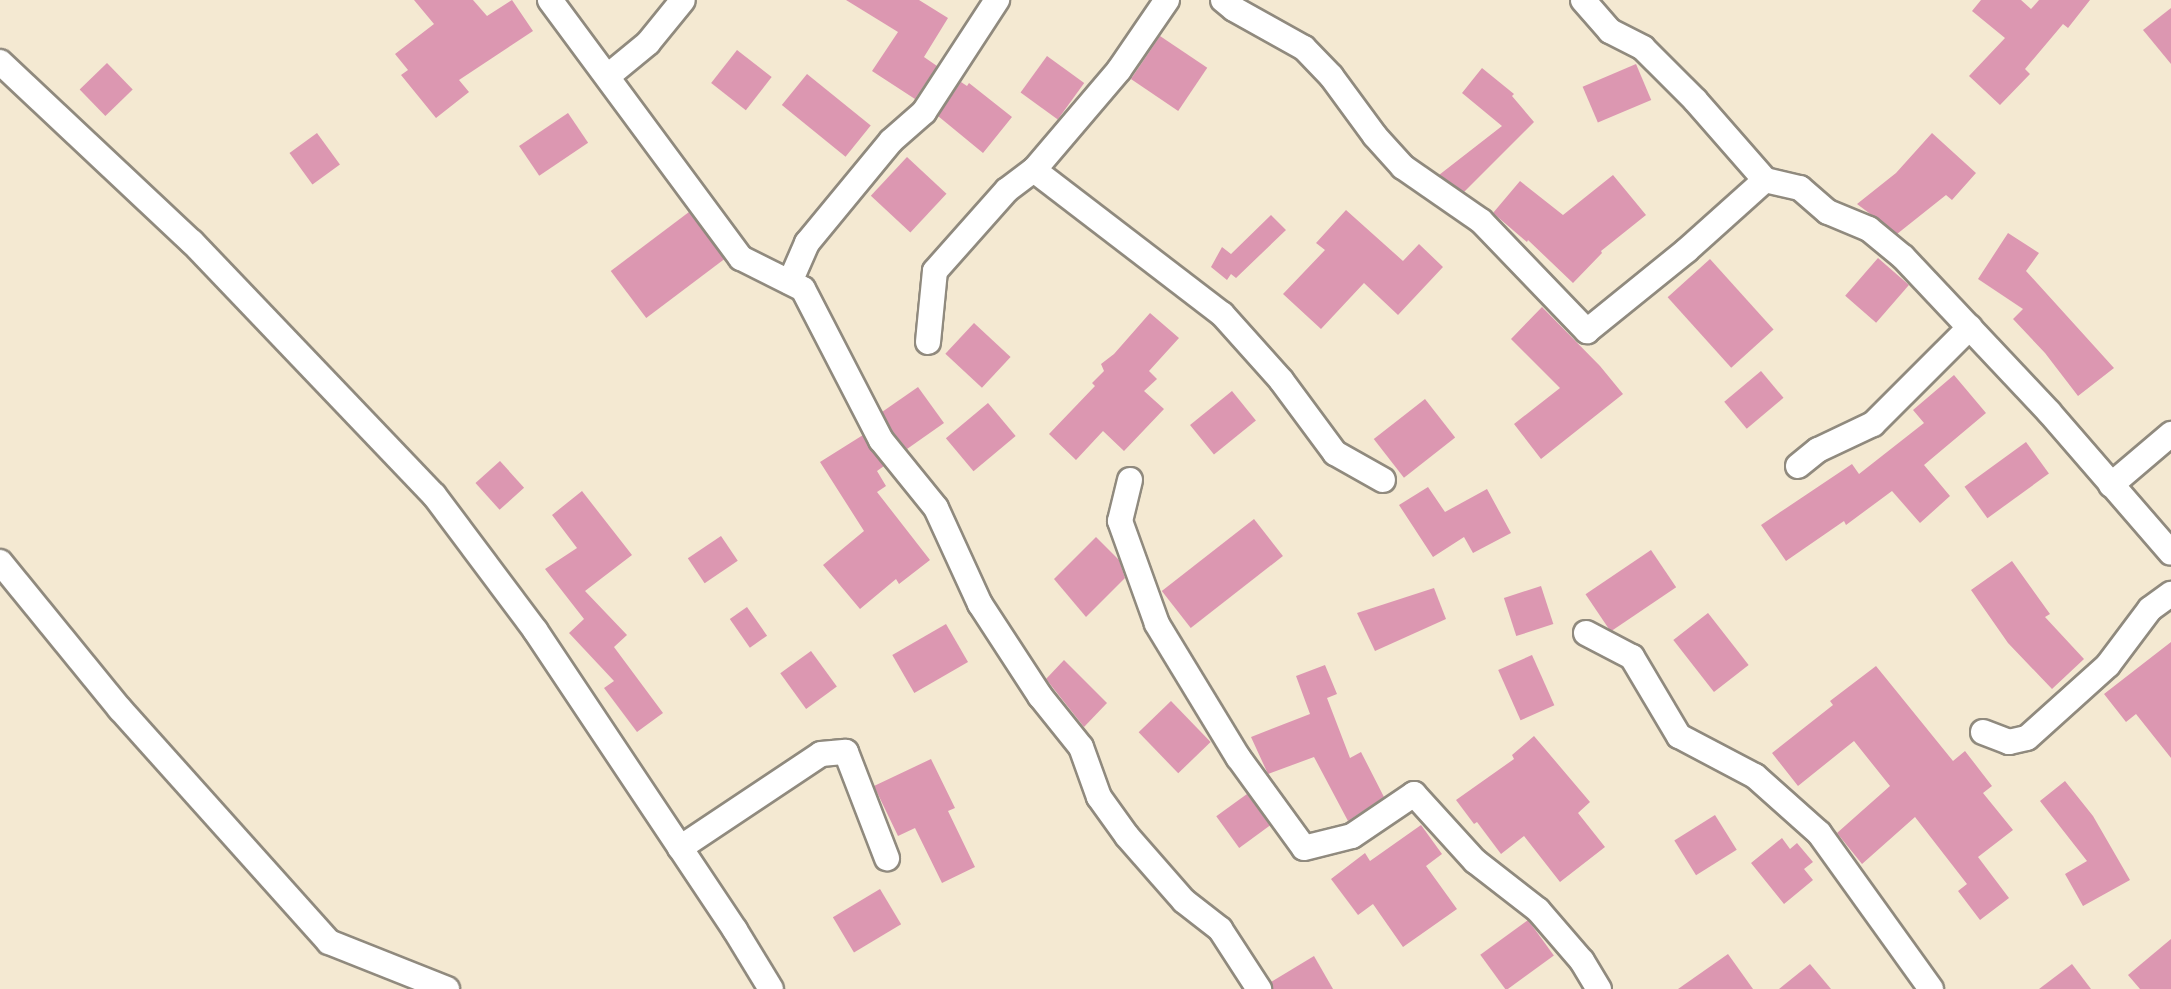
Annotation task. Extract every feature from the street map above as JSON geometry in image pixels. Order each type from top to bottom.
[{"type":"street","points":[[550,0],[741,258],[803,289],[881,440],[936,508],[980,604],[1040,696],[1081,747],[1099,797],[1127,836],[1184,901],[1220,929],[1259,989]]},
{"type":"street","points":[[608,76],[648,43],[683,0]]},
{"type":"street","points":[[790,282],[807,243],[891,141],[924,112],[997,0]]},
{"type":"street","points":[[928,342],[935,271],[1007,190],[1034,170],[1119,70],[1167,0]]},
{"type":"street","points":[[1223,0],[1234,9],[1304,48],[1331,76],[1375,136],[1403,167],[1482,221],[1587,331],[1687,250],[1765,180]]},
{"type":"street","points":[[1583,0],[1610,31],[1643,48],[1695,100],[1765,180],[1800,188],[1828,212],[1869,229],[1903,257],[2049,412],[2171,553]]},
{"type":"street","points":[[0,62],[192,242],[434,495],[535,630],[771,989]]},
{"type":"street","points":[[1034,170],[1222,314],[1281,380],[1335,453],[1383,480]]},
{"type":"street","points":[[1798,466],[1818,450],[1874,424],[1970,327]]},
{"type":"street","points":[[2111,485],[2171,434]]},
{"type":"street","points":[[1130,480],[1120,521],[1157,624],[1238,758],[1304,848],[1352,836],[1414,794],[1476,861],[1538,910],[1582,961],[1599,989]]},
{"type":"street","points":[[0,562],[120,710],[329,942],[447,989]]},
{"type":"street","points":[[1983,732],[2008,742],[2027,738],[2108,665],[2150,609],[2171,594]]},
{"type":"street","points":[[1586,633],[1632,657],[1679,736],[1755,776],[1819,833],[1931,989]]},
{"type":"street","points":[[680,848],[821,754],[846,752],[887,858]]},
{"type":"building","points":[[414,0],[473,0],[487,16],[512,0],[533,31],[459,80],[469,92],[436,118],[401,75],[408,70],[395,54],[434,24]]},
{"type":"building","points":[[846,0],[919,0],[948,18],[924,57],[937,66],[915,99],[872,71],[898,32]]},
{"type":"building","points":[[1981,0],[2021,0],[2031,9],[2039,0],[2090,0],[2068,28],[2063,24],[2025,69],[2030,74],[2000,105],[1969,76],[2005,38],[1972,11]]},
{"type":"building","points":[[2171,8],[2171,64],[2143,30]]},
{"type":"building","points":[[1160,36],[1207,68],[1178,111],[1131,79]]},
{"type":"building","points":[[737,50],[772,77],[746,110],[711,83]]},
{"type":"building","points":[[1047,56],[1084,83],[1058,119],[1021,92]]},
{"type":"building","points":[[107,63],[133,90],[105,116],[80,89]]},
{"type":"building","points":[[1636,64],[1651,100],[1598,123],[1583,87]]},
{"type":"building","points":[[1482,68],[1514,94],[1512,96],[1534,122],[1464,192],[1439,175],[1502,126],[1462,93]]},
{"type":"building","points":[[807,74],[871,126],[846,157],[782,105]]},
{"type":"building","points":[[961,82],[967,86],[969,83],[1012,117],[983,153],[938,116]]},
{"type":"building","points":[[568,113],[588,143],[539,176],[519,146]]},
{"type":"building","points":[[317,133],[340,165],[312,185],[289,153]]},
{"type":"building","points":[[1932,133],[1976,173],[1952,200],[1946,195],[1897,234],[1857,204],[1896,173]]},
{"type":"building","points":[[907,157],[946,194],[910,233],[871,196]]},
{"type":"building","points":[[1613,175],[1646,215],[1601,251],[1602,253],[1573,283],[1528,240],[1527,242],[1493,213],[1520,181],[1563,215]]},
{"type":"building","points":[[1346,210],[1403,261],[1419,244],[1443,267],[1398,315],[1364,283],[1321,329],[1283,294],[1325,250],[1316,243]]},
{"type":"building","points":[[689,212],[725,259],[646,318],[611,271]]},
{"type":"building","points":[[1271,215],[1286,230],[1236,278],[1231,274],[1227,280],[1211,267],[1222,247],[1231,254]]},
{"type":"building","points":[[2008,233],[2039,253],[2026,271],[2114,368],[2078,396],[2045,353],[2013,319],[2023,309],[1978,279]]},
{"type":"building","points":[[1878,258],[1909,285],[1876,323],[1845,296]]},
{"type":"building","points":[[1710,259],[1774,330],[1731,368],[1668,297]]},
{"type":"building","points":[[1542,307],[1600,366],[1623,394],[1541,459],[1514,424],[1560,388],[1511,339]]},
{"type":"building","points":[[1150,313],[1179,338],[1149,371],[1157,379],[1144,391],[1164,409],[1124,451],[1103,431],[1076,460],[1049,434],[1095,386],[1092,383],[1104,371],[1101,364],[1114,354]]},
{"type":"building","points":[[974,323],[1011,357],[982,388],[945,354]]},
{"type":"building","points":[[1761,371],[1783,398],[1747,429],[1724,402]]},
{"type":"building","points":[[1954,375],[1986,413],[1924,465],[1950,496],[1920,523],[1892,491],[1846,525],[1844,521],[1786,561],[1761,525],[1852,464],[1859,474],[1924,423],[1913,410]]},
{"type":"building","points":[[918,387],[944,423],[907,449],[893,432],[882,412]]},
{"type":"building","points":[[1232,391],[1256,421],[1214,455],[1190,425]]},
{"type":"building","points":[[1425,399],[1455,438],[1404,478],[1374,439]]},
{"type":"building","points":[[988,403],[1016,436],[974,471],[946,438]]},
{"type":"building","points":[[863,435],[884,466],[877,471],[886,486],[877,492],[930,560],[899,584],[896,579],[860,609],[823,565],[864,531],[820,462]]},
{"type":"building","points":[[2026,442],[2049,474],[1987,518],[1965,487]]},
{"type":"building","points":[[500,461],[524,488],[500,510],[475,483]]},
{"type":"building","points":[[1428,487],[1445,512],[1487,489],[1511,533],[1473,553],[1464,537],[1433,557],[1399,505]]},
{"type":"building","points":[[582,491],[632,555],[585,591],[627,635],[614,647],[663,713],[637,732],[604,688],[614,681],[569,633],[584,619],[545,569],[577,548],[552,515]]},
{"type":"building","points":[[1254,519],[1283,556],[1191,628],[1162,591]]},
{"type":"building","points":[[721,536],[738,561],[705,583],[688,558]]},
{"type":"building","points":[[1096,537],[1119,560],[1125,578],[1086,617],[1054,579]]},
{"type":"building","points":[[1651,550],[1676,587],[1611,631],[1586,594]]},
{"type":"building","points":[[2012,561],[2050,614],[2045,617],[2084,659],[2052,689],[2008,643],[1971,590]]},
{"type":"building","points":[[1541,586],[1553,624],[1516,636],[1504,598]]},
{"type":"building","points":[[1434,588],[1446,619],[1375,651],[1357,613]]},
{"type":"building","points":[[747,607],[767,636],[750,648],[730,619]]},
{"type":"building","points":[[1708,613],[1749,665],[1714,692],[1673,640]]},
{"type":"building","points":[[946,624],[968,662],[914,693],[892,655]]},
{"type":"building","points":[[2171,642],[2171,758],[2136,714],[2126,722],[2104,694]]},
{"type":"building","points":[[811,651],[837,687],[806,709],[780,673]]},
{"type":"building","points":[[1532,655],[1554,705],[1521,720],[1498,670]]},
{"type":"building","points":[[1064,660],[1107,703],[1084,727],[1046,679]]},
{"type":"building","points":[[1325,665],[1337,694],[1327,698],[1350,758],[1361,752],[1384,797],[1348,821],[1314,757],[1268,774],[1251,737],[1310,714],[1296,676]]},
{"type":"building","points":[[1876,666],[1953,761],[1965,751],[1992,786],[1983,793],[2013,830],[1978,857],[2009,898],[1980,920],[1958,891],[1967,884],[1915,817],[1862,864],[1837,833],[1890,786],[1854,741],[1798,786],[1772,753],[1833,705],[1830,701]]},
{"type":"building","points":[[1171,701],[1211,742],[1178,773],[1139,732]]},
{"type":"building","points":[[1534,736],[1590,802],[1578,813],[1605,847],[1560,882],[1524,836],[1501,854],[1477,822],[1474,824],[1456,800],[1514,759],[1512,755]]},
{"type":"building","points":[[931,759],[955,808],[948,811],[975,867],[942,883],[915,828],[898,836],[874,786]]},
{"type":"building","points":[[2065,781],[2093,816],[2130,880],[2083,906],[2065,874],[2087,861],[2040,801]]},
{"type":"building","points":[[1247,794],[1270,826],[1239,848],[1216,816]]},
{"type":"building","points":[[1715,815],[1737,850],[1696,875],[1674,840]]},
{"type":"building","points":[[1421,825],[1442,854],[1426,866],[1457,909],[1403,947],[1373,904],[1358,915],[1331,879],[1365,853],[1370,861]]},
{"type":"building","points":[[1782,838],[1790,849],[1797,843],[1813,862],[1804,869],[1813,880],[1784,904],[1751,863]]},
{"type":"building","points":[[880,889],[901,924],[854,952],[833,917]]},
{"type":"building","points":[[1528,920],[1554,956],[1505,989],[1480,955]]},
{"type":"building","points":[[2171,939],[2171,989],[2140,989],[2128,975]]},
{"type":"building","points":[[1728,954],[1753,989],[1678,989]]},
{"type":"building","points":[[1314,956],[1333,989],[1273,989],[1271,982]]},
{"type":"building","points":[[1810,964],[1831,989],[1779,989]]},
{"type":"building","points":[[2072,964],[2091,989],[2039,989]]}]
